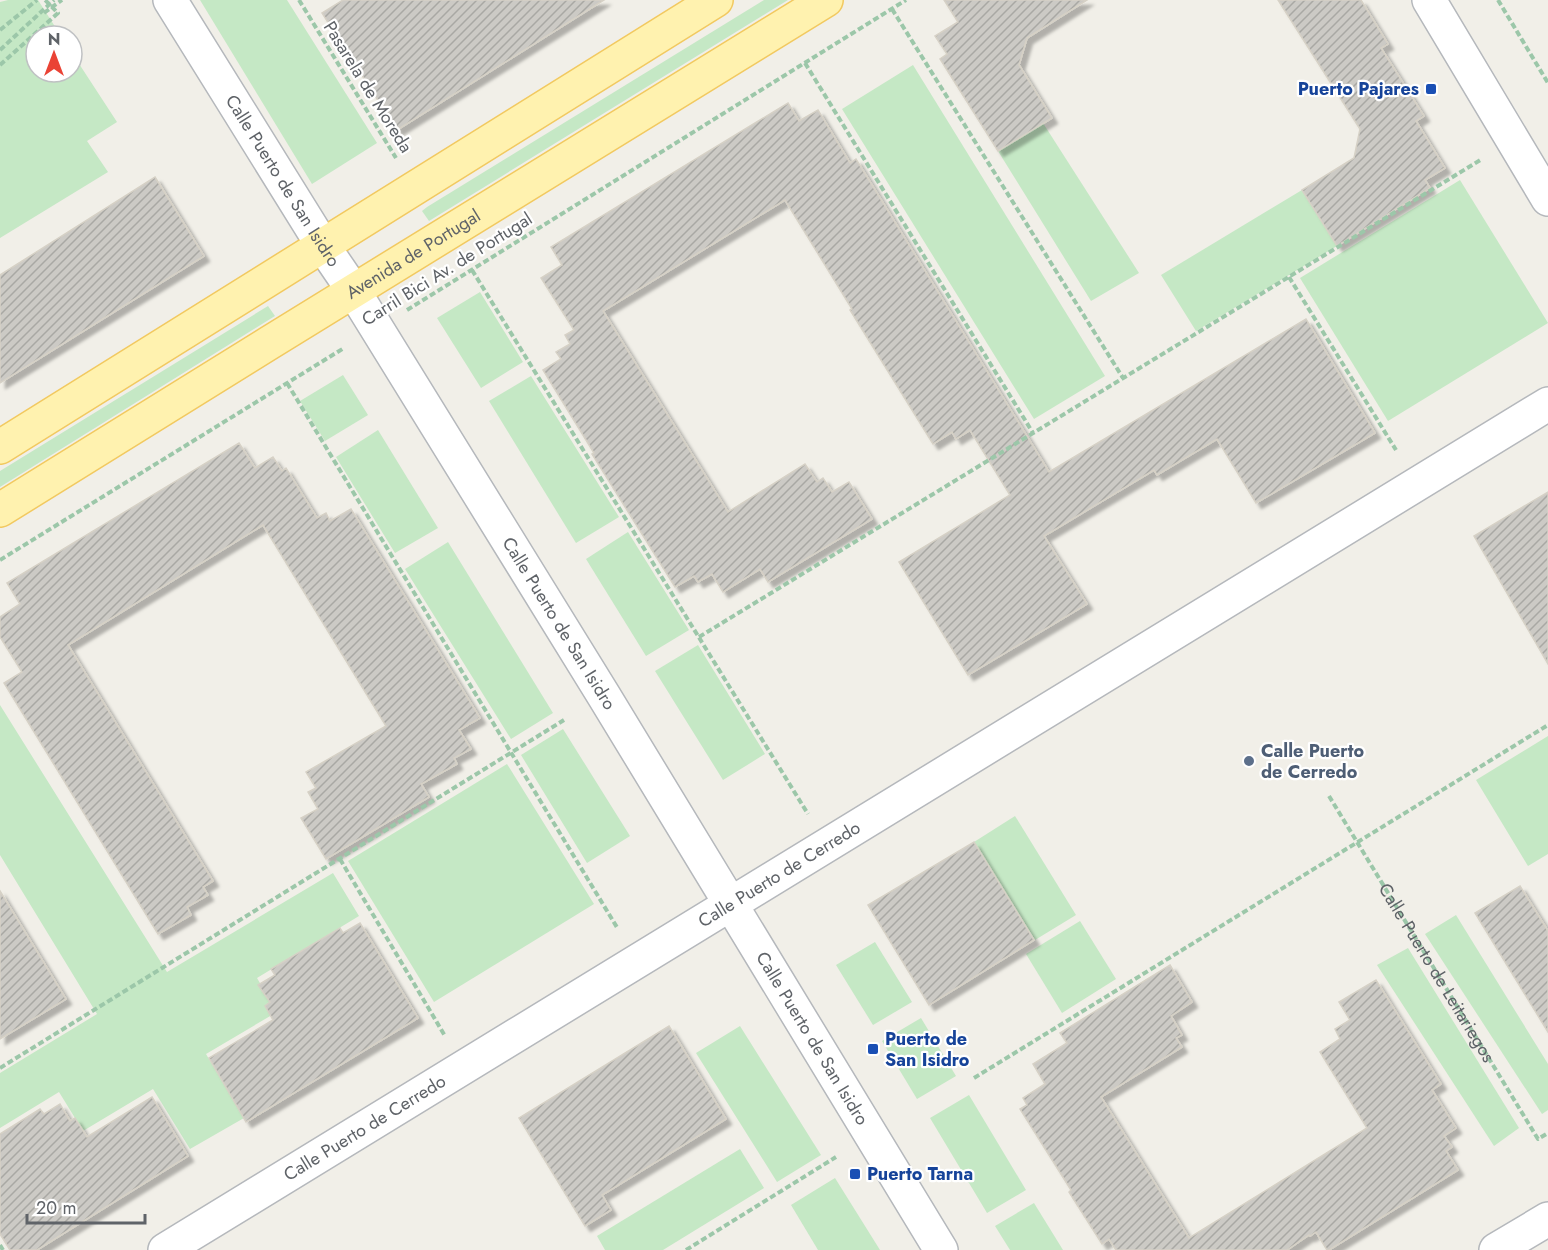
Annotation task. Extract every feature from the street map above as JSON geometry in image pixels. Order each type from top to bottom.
[{"type":"main road","points":[[0,447],[716,0]]},
{"type":"main road","name":"Avenida de Portugal","points":[[0,510],[826,0]]},
{"type":"street","name":"Calle Puerto de San Isidro","points":[[170,0],[323,246],[353,290],[941,1250]]},
{"type":"street","points":[[1429,0],[1548,199]]},
{"type":"street","name":"Calle Puerto de Cerredo","points":[[165,1250],[1548,404]]},
{"type":"street","points":[[1496,1250],[1548,1219]]},
{"type":"path","points":[[0,30],[37,0]]},
{"type":"path","points":[[0,64],[58,13],[45,0]]},
{"type":"path","points":[[0,50],[54,0]]},
{"type":"path","points":[[34,20],[62,0]]},
{"type":"path","name":"Pasarela de Moreda","points":[[299,0],[414,188]]},
{"type":"path","name":"Carril Bici Av. de Portugal","points":[[0,560],[906,0]]},
{"type":"path","points":[[1498,0],[1548,83]]},
{"type":"path","points":[[892,9],[1123,378]]},
{"type":"path","points":[[805,63],[1034,433]]},
{"type":"path","points":[[699,637],[1513,140]]},
{"type":"path","points":[[472,270],[810,817]]},
{"type":"path","points":[[1289,277],[1396,450]]},
{"type":"path","points":[[287,383],[621,934]]},
{"type":"path","points":[[0,1068],[564,720]]},
{"type":"path","points":[[974,1078],[1548,726]]},
{"type":"path","name":"Calle Puerto de Leitariegos","points":[[1329,796],[1538,1140],[1548,1133]]},
{"type":"path","points":[[340,859],[448,1041]]},
{"type":"path","points":[[686,1250],[836,1157]]},
{"type":"path","points":[[0,1245],[3,1250]]},
{"type":"green space","points":[[38,0],[53,24],[24,24],[24,84],[84,84],[84,71],[117,122],[87,141],[108,172],[0,238],[0,2]]},
{"type":"green space","points":[[200,0],[287,0],[377,143],[312,184]]},
{"type":"green space","points":[[764,0],[788,0],[429,221],[422,211],[427,207]]},
{"type":"green space","points":[[913,65],[1105,376],[1034,419],[842,109]]},
{"type":"green space","points":[[1043,123],[1139,273],[1091,301],[998,151]]},
{"type":"green space","points":[[1460,180],[1548,323],[1388,421],[1300,278]]},
{"type":"green space","points":[[1302,190],[1337,246],[1196,331],[1161,275]]},
{"type":"green space","points":[[480,292],[523,362],[481,388],[437,318]]},
{"type":"green space","points":[[268,306],[275,316],[0,487],[0,471]]},
{"type":"green space","points":[[343,375],[368,415],[325,441],[300,401]]},
{"type":"green space","points":[[531,376],[619,517],[576,543],[489,401]]},
{"type":"green space","points":[[378,430],[438,528],[395,553],[336,457]]},
{"type":"green space","points":[[628,532],[689,630],[646,656],[586,559]]},
{"type":"green space","points":[[448,542],[553,713],[511,739],[405,569]]},
{"type":"green space","points":[[698,645],[765,754],[723,780],[655,671]]},
{"type":"green space","points":[[0,705],[167,972],[333,873],[359,916],[257,978],[277,1012],[206,1054],[244,1118],[190,1149],[153,1089],[83,1131],[59,1092],[0,1128],[0,1073],[97,1014],[0,855]]},
{"type":"green space","points":[[563,729],[630,836],[587,863],[521,755]]},
{"type":"green space","points":[[1548,736],[1548,854],[1528,866],[1476,780]]},
{"type":"green space","points":[[507,764],[594,904],[434,1002],[348,861]]},
{"type":"green space","points":[[1015,816],[1076,915],[1035,940],[974,842]]},
{"type":"green space","points":[[1456,915],[1548,1064],[1548,1110],[1542,1114],[1425,934]]},
{"type":"green space","points":[[1080,921],[1116,979],[1062,1013],[1026,954]]},
{"type":"green space","points":[[875,942],[912,1002],[873,1025],[836,965]]},
{"type":"green space","points":[[1408,948],[1519,1128],[1494,1146],[1377,965]]},
{"type":"green space","points":[[921,1018],[956,1076],[917,1099],[882,1041]]},
{"type":"green space","points":[[740,1026],[821,1155],[777,1182],[696,1053]]},
{"type":"green space","points":[[969,1095],[1026,1190],[987,1213],[930,1118]]},
{"type":"green space","points":[[740,1149],[764,1188],[663,1250],[605,1250],[597,1236]]},
{"type":"green space","points":[[835,1178],[880,1250],[818,1250],[791,1205]]},
{"type":"green space","points":[[1034,1203],[1063,1250],[1010,1250],[995,1226]]},
{"type":"building","points":[[343,0],[604,0],[397,130],[322,13]]},
{"type":"building","points":[[944,0],[1087,0],[1027,38],[1019,65],[1052,118],[998,151],[940,59],[947,54],[935,36],[958,22]]},
{"type":"building","points":[[1278,0],[1361,0],[1388,44],[1381,48],[1424,116],[1416,121],[1445,168],[1425,180],[1430,188],[1337,246],[1302,190],[1354,158],[1360,129]]},
{"type":"building","points":[[788,103],[799,121],[818,110],[850,163],[856,159],[1049,472],[1306,319],[1375,433],[1256,503],[1217,439],[1157,475],[1154,470],[1044,536],[1087,604],[968,675],[899,562],[1010,495],[970,430],[956,439],[952,432],[933,444],[785,200],[603,311],[728,512],[805,464],[817,482],[823,478],[832,492],[849,482],[872,519],[768,582],[760,569],[723,592],[712,574],[698,582],[694,576],[675,587],[543,370],[561,359],[556,352],[570,344],[565,335],[574,330],[541,278],[562,265],[551,247]]},
{"type":"building","points":[[155,177],[204,256],[0,383],[0,275]]},
{"type":"building","points":[[239,443],[255,468],[273,457],[282,471],[286,468],[317,518],[326,513],[330,521],[351,509],[480,718],[459,730],[471,749],[454,758],[457,764],[421,784],[429,797],[326,859],[301,818],[318,809],[308,792],[316,788],[306,772],[386,726],[263,525],[68,645],[213,881],[203,887],[208,895],[187,907],[191,915],[158,934],[4,683],[22,672],[0,637],[0,617],[20,604],[7,583]]},
{"type":"building","points":[[1548,492],[1548,664],[1474,536]]},
{"type":"building","points":[[974,842],[1034,940],[929,1005],[868,905]]},
{"type":"building","points":[[1520,886],[1548,931],[1548,1032],[1475,913]]},
{"type":"building","points":[[0,891],[66,999],[0,1039]]},
{"type":"building","points":[[360,923],[418,1018],[246,1122],[209,1058],[273,1020],[265,1006],[270,1002],[258,985],[275,975],[271,969],[340,928],[343,933]]},
{"type":"building","points":[[1170,965],[1192,1002],[1171,1016],[1182,1035],[1176,1038],[1182,1047],[1101,1097],[1189,1238],[1367,1128],[1320,1052],[1340,1039],[1335,1029],[1350,1020],[1339,1002],[1376,980],[1441,1084],[1432,1090],[1456,1128],[1444,1136],[1452,1147],[1446,1151],[1458,1170],[1329,1250],[1316,1232],[1287,1250],[1116,1250],[1109,1239],[1102,1244],[1020,1109],[1027,1105],[1023,1098],[1045,1084],[1033,1064],[1067,1043],[1060,1033]]},
{"type":"building","points":[[669,1026],[726,1119],[602,1195],[611,1210],[585,1226],[519,1118]]},
{"type":"building","points":[[152,1097],[188,1156],[37,1250],[10,1250],[0,1234],[0,1134],[40,1109],[44,1114],[60,1104],[70,1121],[75,1118],[87,1137]]},
{"type":"place","name":"Puerto Pajares","points":[[1431,89]]},
{"type":"place","name":"Calle Puerto de Cerredo","points":[[1249,761]]},
{"type":"place","name":"Puerto de San Isidro","points":[[873,1049]]},
{"type":"place","name":"Puerto Tarna","points":[[855,1174]]}]
